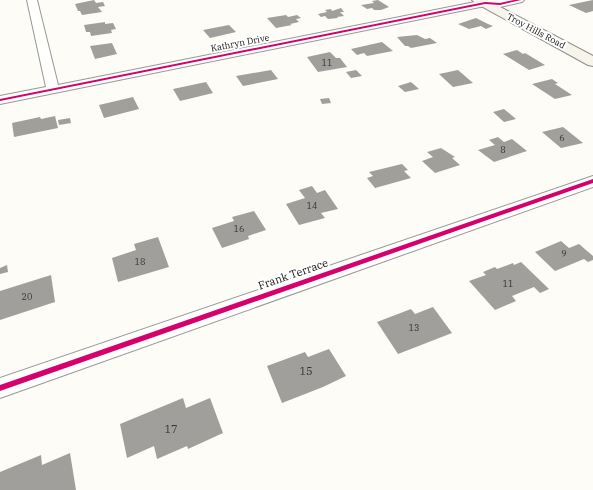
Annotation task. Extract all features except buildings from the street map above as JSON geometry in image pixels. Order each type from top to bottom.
[{"type":"main road","name":"Troy Hills Road","points":[[484,1],[593,62]]},
{"type":"street","points":[[32,0],[54,89]]},
{"type":"street","name":"Kathryn Drive","points":[[0,100],[484,1],[500,4],[519,0]]},
{"type":"street","name":"Frank Terrace","points":[[0,388],[593,181]]},
{"type":"cycle path","points":[[0,100],[485,3],[500,4],[519,0]]},
{"type":"cycle path","points":[[0,388],[593,181]]}]
